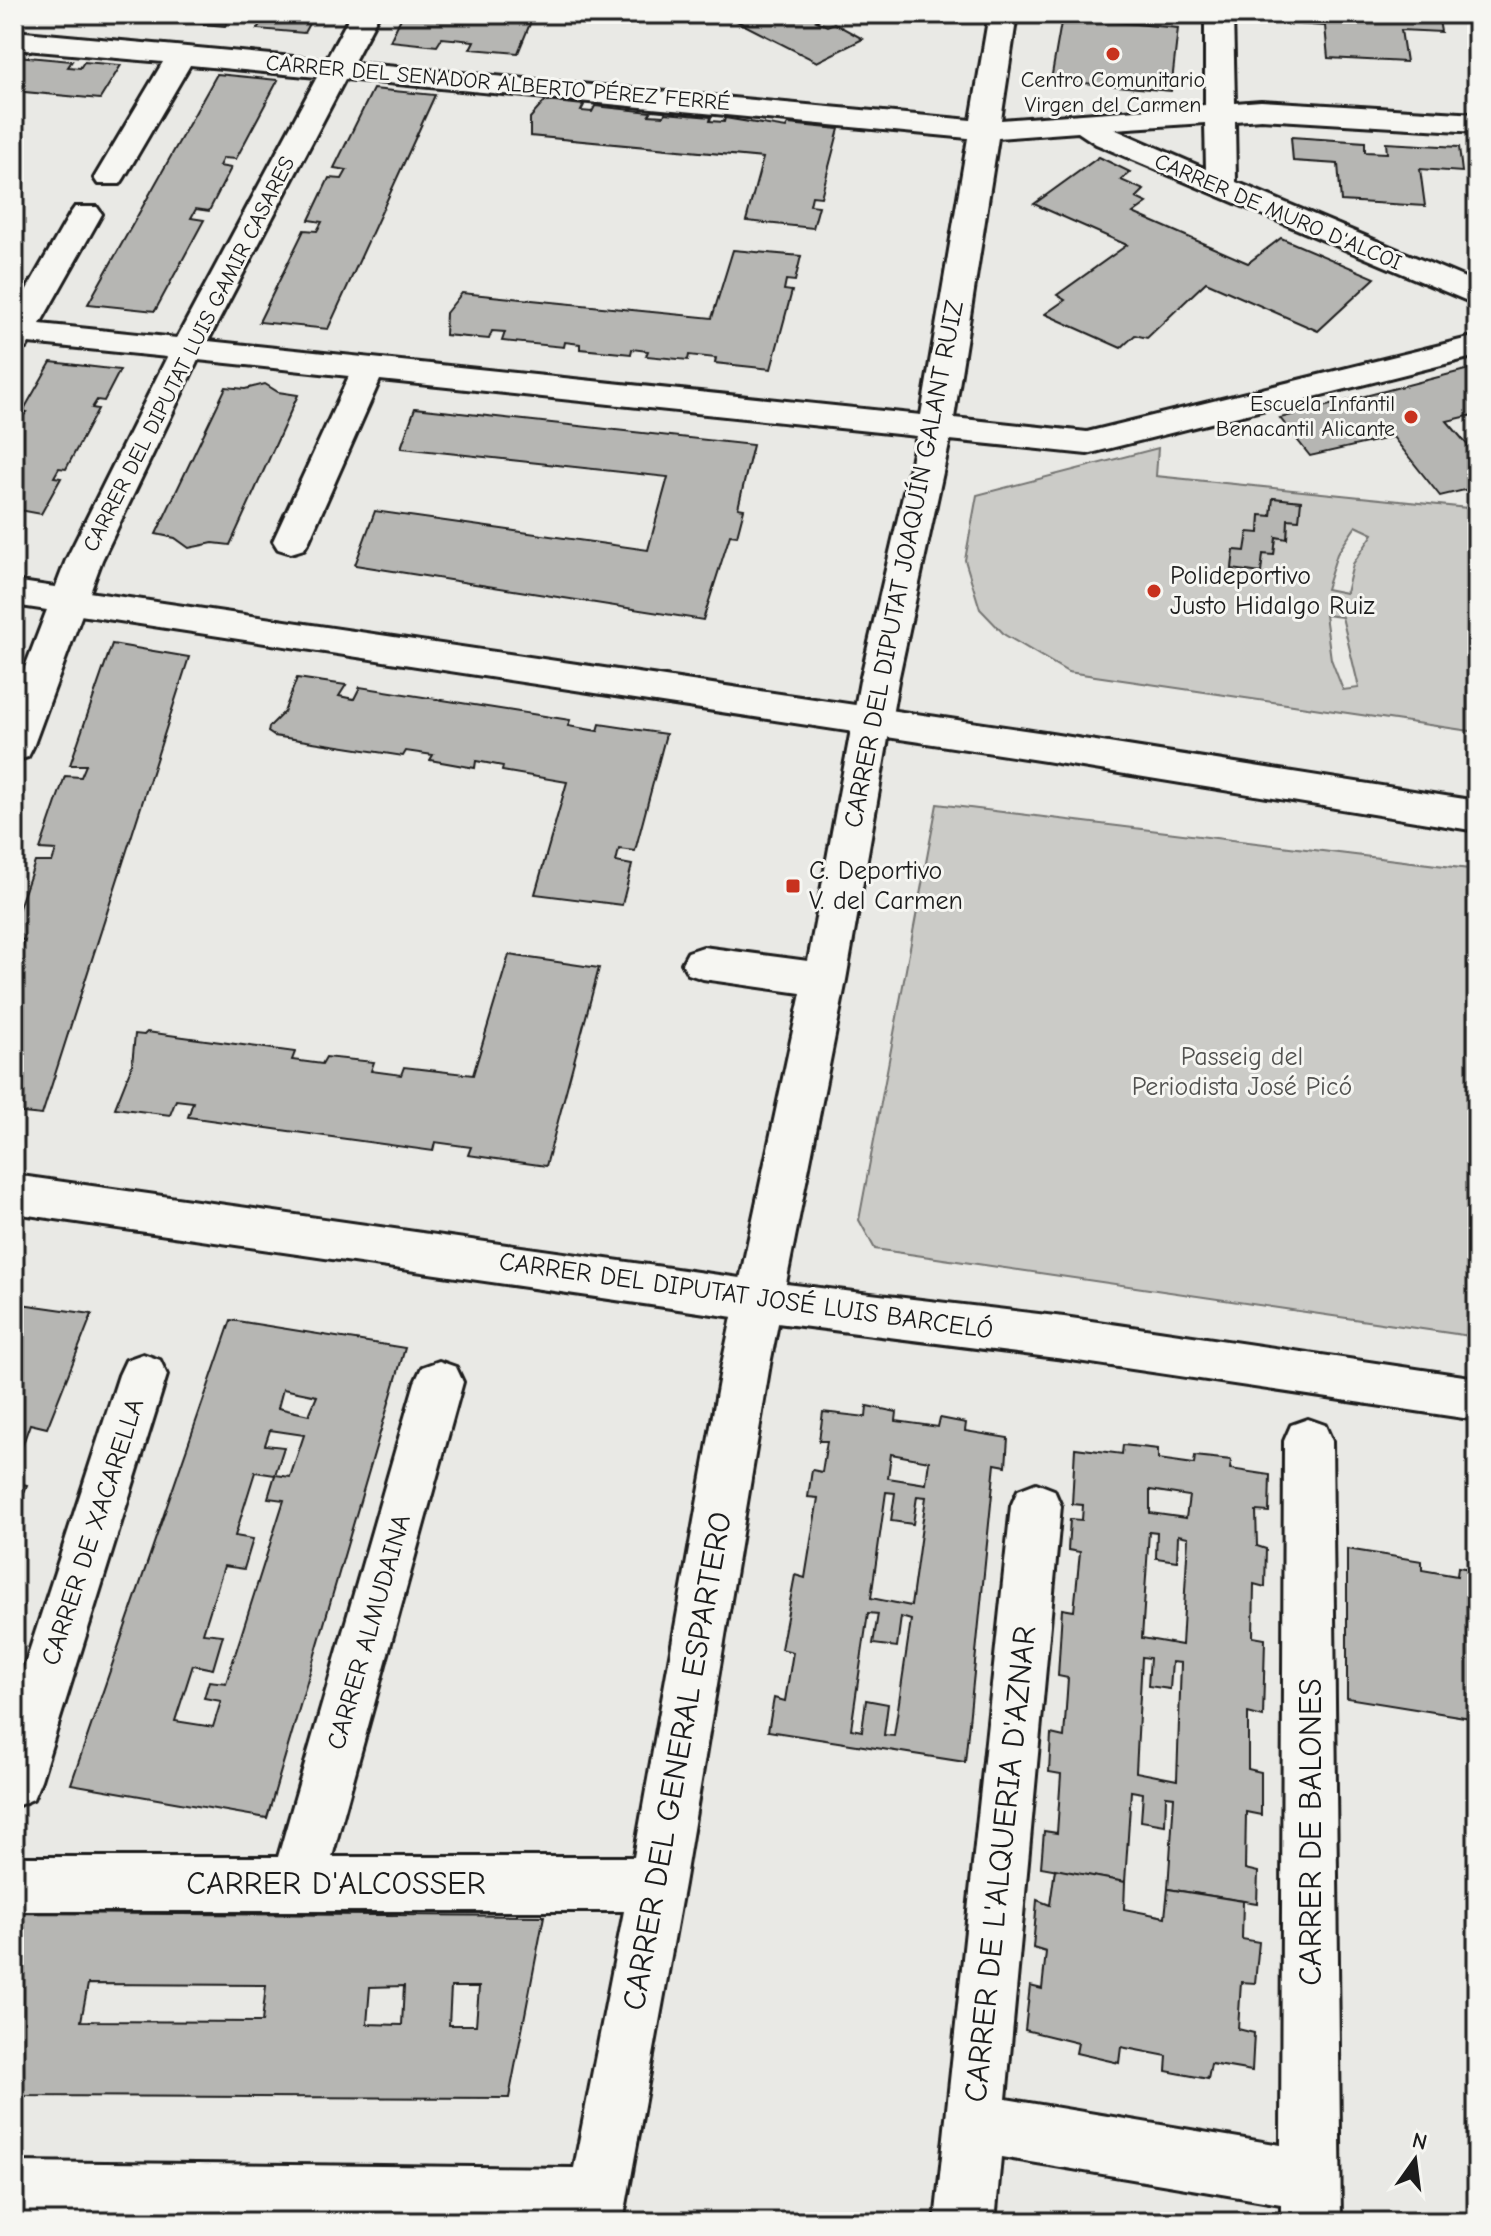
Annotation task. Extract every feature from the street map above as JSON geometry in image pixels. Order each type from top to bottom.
[{"type":"street","name":"CARRER DEL DIPUTAT LUIS GAMIR CASARES","points":[[14,747],[84,560],[187,349],[365,14]]},
{"type":"street","name":"CARRER DEL DIPUTAT JOAQUÍN GALANT RUIZ","points":[[761,1301],[825,980],[872,721],[910,533],[936,427],[1003,14]]},
{"type":"street","points":[[1219,14],[1221,187]]},
{"type":"street","name":"CARRER DEL SENADOR ALBERTO PÉREZ FERRÉ","points":[[14,40],[336,67],[982,130],[1261,110],[1477,123]]},
{"type":"street","points":[[109,178],[182,55]]},
{"type":"street","name":"CARRER DE MURO D'ALCOI","points":[[1083,122],[1107,138],[1477,295]]},
{"type":"street","points":[[86,214],[16,334],[1087,443],[1477,346]]},
{"type":"street","points":[[291,541],[369,368]]},
{"type":"street","points":[[14,593],[872,721],[1477,816]]},
{"type":"street","points":[[703,963],[825,980]]},
{"type":"street","name":"CARRER DEL DIPUTAT JOSÉ LUIS BARCELÓ","points":[[14,1194],[761,1301],[1064,1338],[1477,1399]]},
{"type":"street","name":"CARRER DEL GENERAL ESPARTERO","points":[[596,2210],[657,1884],[746,1364],[761,1301]]},
{"type":"street","name":"CARRER DE XACARELLA","points":[[14,1780],[143,1375]]},
{"type":"street","name":"CARRER ALMUDAINA","points":[[298,1882],[439,1382]]},
{"type":"street","name":"CARRER DE BALONES","points":[[1308,1441],[1311,2200]]},
{"type":"street","name":"CARRER DE L'ALQUERIA D'AZNAR","points":[[965,2222],[1036,1506]]},
{"type":"street","name":"CARRER D'ALCOSSER","points":[[14,1884],[657,1884]]},
{"type":"street","points":[[974,2123],[1311,2200]]},
{"type":"street","points":[[14,2192],[596,2210]]},
{"type":"green space","name":"Polideportivo Justo Hidalgo Ruiz","points":[[1158,448],[1156,476],[1477,509],[1477,732],[1068,672],[1005,635],[980,609],[965,560],[977,495]],"holes":[[[1273,498],[1300,502],[1299,520],[1288,519],[1287,538],[1276,537],[1274,555],[1263,554],[1232,569],[1234,550],[1245,551],[1259,533],[1260,515],[1271,516]],[[1356,526],[1373,534],[1353,564],[1346,593],[1326,589],[1337,554]],[[1325,615],[1342,617],[1359,688],[1343,690],[1331,659]]]},
{"type":"green space","name":"Passeig del Periodista José Picó","points":[[937,804],[1477,870],[1477,1337],[875,1249],[859,1220]]},
{"type":"building","points":[[184,14],[314,14],[304,33],[257,29],[262,21],[230,18],[225,26],[179,22]]},
{"type":"building","points":[[403,14],[534,14],[518,53],[470,49],[474,41],[442,38],[437,46],[390,41]]},
{"type":"building","points":[[723,14],[817,14],[823,17],[816,21],[827,26],[834,23],[863,39],[817,62]]},
{"type":"building","points":[[1282,14],[1438,14],[1441,32],[1401,30],[1406,62],[1328,58],[1325,26],[1282,23]]},
{"type":"building","points":[[1062,17],[1178,28],[1171,91],[1051,80]]},
{"type":"building","points":[[17,56],[72,61],[68,67],[80,68],[84,62],[121,65],[100,99],[14,91]]},
{"type":"building","points":[[217,74],[278,80],[236,159],[223,158],[219,166],[231,168],[209,211],[196,209],[191,218],[204,220],[155,311],[88,304]]},
{"type":"building","points":[[373,89],[435,95],[328,329],[259,322],[304,230],[317,231],[322,222],[309,220],[329,178],[342,179],[347,170],[334,168]]},
{"type":"building","points":[[545,101],[584,105],[581,111],[592,112],[595,106],[651,112],[649,115],[664,116],[665,113],[711,117],[710,121],[724,122],[725,118],[786,128],[788,124],[839,129],[821,197],[812,196],[810,205],[819,206],[813,228],[746,221],[763,158],[530,136],[530,118]]},
{"type":"building","points":[[1291,137],[1365,142],[1365,152],[1387,153],[1386,143],[1459,147],[1462,172],[1420,169],[1425,206],[1341,201],[1338,164],[1293,161]]},
{"type":"building","points":[[1099,157],[1130,172],[1121,180],[1144,190],[1136,198],[1147,203],[1133,213],[1248,263],[1281,238],[1375,278],[1318,331],[1206,282],[1147,338],[1135,335],[1121,348],[1045,314],[1065,300],[1057,295],[1127,245],[1034,204]]},
{"type":"building","points":[[733,250],[801,256],[795,281],[786,280],[784,290],[792,291],[771,369],[715,363],[716,358],[689,355],[688,360],[646,356],[648,351],[632,349],[631,354],[580,349],[580,344],[565,342],[564,347],[502,341],[505,332],[492,331],[489,339],[445,335],[446,313],[462,293],[712,318]]},
{"type":"building","points":[[51,362],[120,370],[104,401],[97,400],[92,408],[98,409],[66,469],[59,468],[54,477],[61,478],[41,514],[14,509],[14,425],[27,412],[23,411]]},
{"type":"building","points":[[1477,367],[1477,414],[1447,421],[1477,456],[1477,487],[1440,496],[1393,437],[1310,456],[1280,418]]},
{"type":"building","points":[[265,384],[278,392],[298,395],[230,545],[213,543],[189,548],[175,538],[156,534],[226,387],[245,389]]},
{"type":"building","points":[[415,408],[753,445],[738,508],[744,509],[737,536],[730,535],[703,620],[355,565],[375,511],[648,550],[668,477],[401,448]]},
{"type":"building","points":[[1273,498],[1301,501],[1299,520],[1288,519],[1287,539],[1276,537],[1274,555],[1263,554],[1261,573],[1232,569],[1234,550],[1245,551],[1248,532],[1259,533],[1260,515],[1271,516]]},
{"type":"building","points":[[112,644],[189,657],[42,1115],[14,1112],[14,954],[20,954],[25,940],[14,939],[14,922],[35,862],[52,862],[56,850],[40,849],[65,776],[81,777],[86,765],[70,765]]},
{"type":"building","points":[[297,678],[346,685],[339,696],[354,699],[360,687],[570,720],[568,726],[598,731],[600,724],[666,734],[635,851],[619,849],[616,862],[632,865],[622,905],[535,894],[567,782],[502,771],[503,766],[476,761],[475,768],[430,760],[433,755],[406,751],[403,756],[274,736],[268,732],[269,727],[284,712]]},
{"type":"building","points":[[509,955],[599,968],[546,1166],[468,1155],[471,1147],[435,1142],[433,1151],[188,1117],[193,1102],[176,1100],[170,1115],[115,1108],[132,1065],[135,1034],[144,1035],[147,1032],[295,1052],[292,1060],[322,1064],[326,1057],[374,1062],[371,1071],[401,1075],[404,1067],[473,1075]]},
{"type":"building","points":[[14,1303],[92,1314],[47,1428],[30,1424],[14,1469]]},
{"type":"building","points":[[231,1320],[405,1348],[267,1818],[71,1784]],"holes":[[[283,1389],[317,1396],[309,1415],[278,1408]],[[270,1430],[304,1435],[290,1477],[275,1475],[284,1447],[265,1445]],[[255,1472],[275,1475],[268,1498],[284,1500],[226,1683],[209,1681],[204,1698],[221,1701],[213,1727],[175,1721],[193,1665],[213,1669],[223,1635],[203,1633],[224,1566],[244,1569],[253,1539],[235,1536]]]},
{"type":"building","points":[[867,1406],[897,1412],[896,1421],[938,1427],[940,1418],[966,1423],[965,1431],[1008,1438],[1006,1466],[995,1464],[965,1762],[768,1731],[774,1698],[785,1701],[793,1652],[781,1649],[795,1575],[805,1578],[818,1498],[808,1497],[812,1470],[822,1472],[827,1441],[819,1441],[823,1412],[866,1417]],"holes":[[[891,1454],[929,1461],[926,1484],[888,1478]],[[886,1492],[895,1493],[891,1521],[913,1524],[917,1496],[926,1497],[911,1606],[871,1598]],[[868,1613],[878,1614],[873,1644],[897,1647],[901,1617],[911,1620],[894,1736],[884,1735],[888,1704],[866,1700],[862,1731],[851,1729]]]},
{"type":"building","points":[[1123,1445],[1158,1449],[1158,1459],[1194,1464],[1195,1456],[1231,1460],[1230,1469],[1270,1475],[1269,1512],[1256,1511],[1257,1546],[1266,1549],[1265,1587],[1254,1584],[1253,1637],[1265,1639],[1263,1717],[1248,1713],[1248,1769],[1261,1772],[1261,1815],[1246,1812],[1245,1869],[1258,1872],[1257,1903],[1168,1889],[1174,1797],[1166,1796],[1165,1825],[1141,1821],[1143,1793],[1131,1791],[1125,1882],[1041,1867],[1044,1831],[1057,1833],[1061,1774],[1049,1772],[1051,1734],[1064,1737],[1068,1678],[1058,1676],[1062,1609],[1074,1611],[1080,1552],[1068,1550],[1070,1519],[1082,1520],[1083,1505],[1072,1504],[1075,1448],[1122,1454]],"holes":[[[1150,1490],[1189,1496],[1186,1518],[1150,1513]],[[1149,1531],[1157,1532],[1156,1558],[1177,1561],[1178,1535],[1188,1537],[1182,1645],[1142,1638]],[[1142,1657],[1150,1658],[1148,1686],[1170,1689],[1172,1662],[1181,1663],[1177,1780],[1136,1772]]]},
{"type":"building","points":[[14,1482],[27,1485],[14,1519]]},
{"type":"building","points":[[1347,1549],[1422,1561],[1422,1570],[1457,1576],[1458,1567],[1477,1570],[1477,1719],[1347,1698]]},
{"type":"building","points":[[1055,1869],[1125,1882],[1124,1909],[1165,1917],[1168,1889],[1243,1901],[1242,1939],[1259,1942],[1255,1983],[1241,1982],[1238,2029],[1254,2033],[1252,2071],[1211,2064],[1208,2079],[1166,2071],[1167,2056],[1121,2047],[1119,2063],[1076,2053],[1078,2043],[1025,2030],[1030,1986],[1042,1989],[1046,1952],[1033,1948],[1037,1900],[1050,1905]]},
{"type":"building","points":[[14,1913],[544,1916],[509,2098],[14,2096]],"holes":[[[88,1984],[266,1985],[262,2022],[81,2021]],[[404,1986],[402,2025],[367,2024],[370,1987]],[[451,1987],[479,1987],[476,2025],[449,2025]]]},
{"type":"place","name":"Centro Comunitario Virgen del Carmen","points":[[1113,54]]},
{"type":"place","name":"Escuela Infantil Benacantil Alicante","points":[[1411,417]]},
{"type":"place","name":"Polideportivo Justo Hidalgo Ruiz","points":[[1154,591]]},
{"type":"place","name":"C. Deportivo V. del Carmen","points":[[793,886]]}]
